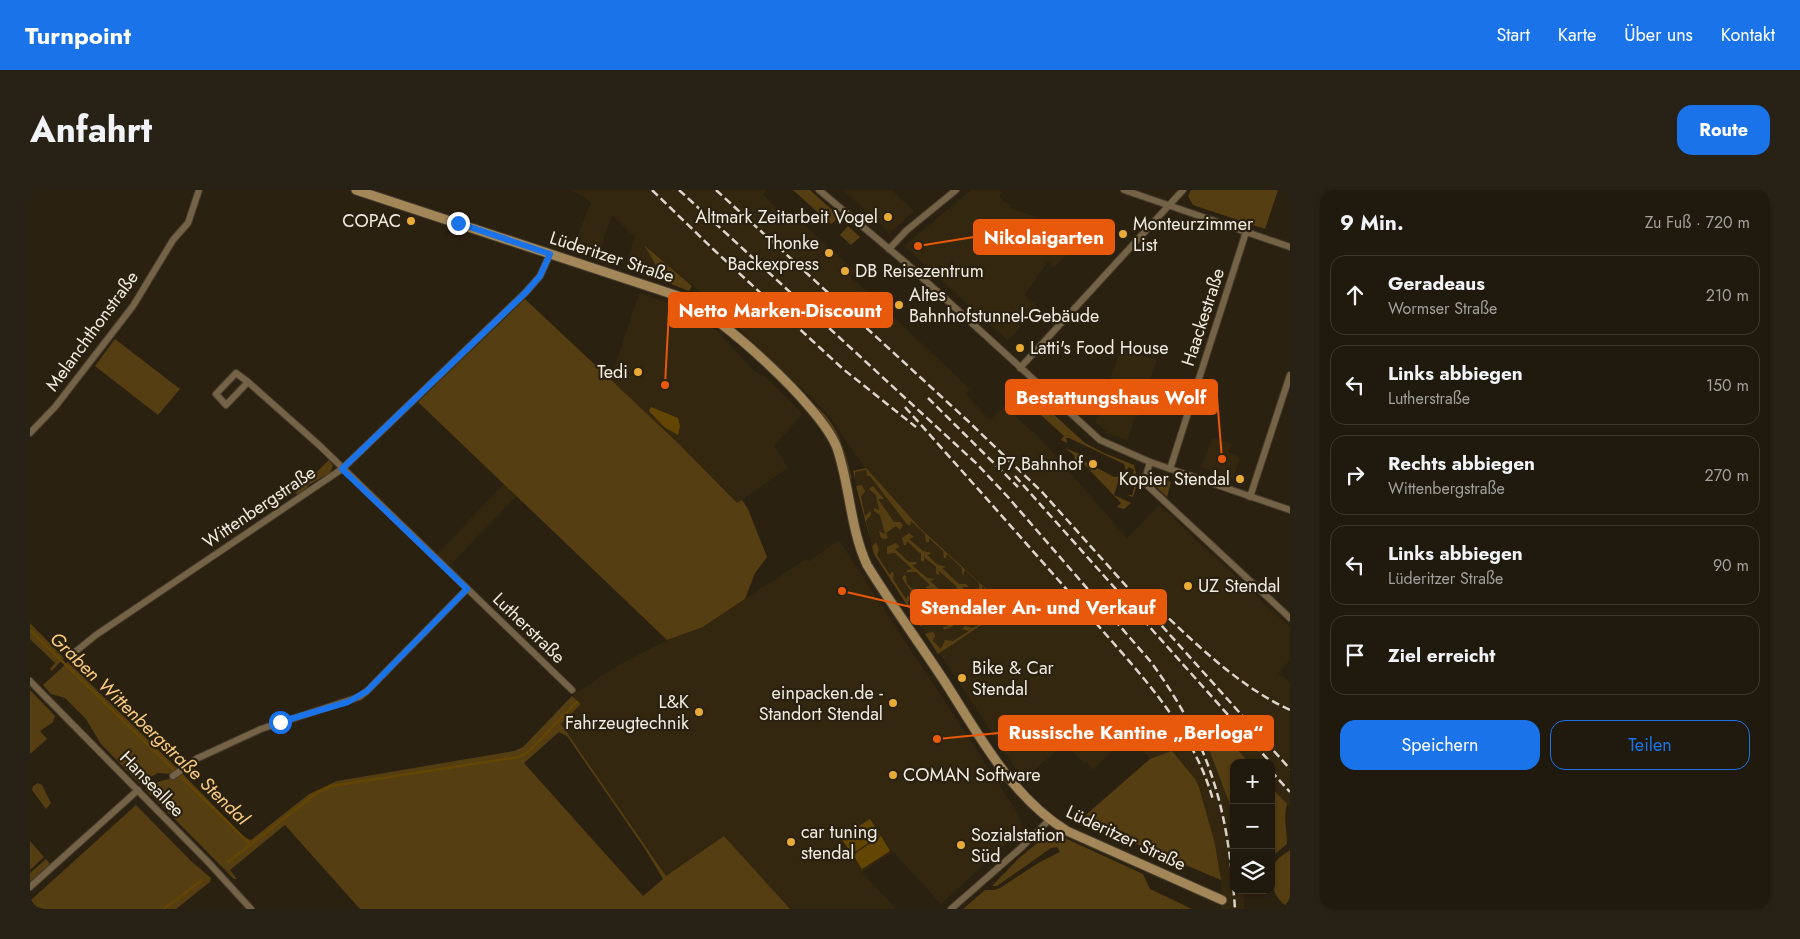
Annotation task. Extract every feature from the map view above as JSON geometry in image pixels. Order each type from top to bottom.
[{"type":"main road","name":"Lüderitzer Straße","points":[[356,190],[367,192],[678,296],[699,306],[728,329],[817,414],[829,432],[837,450],[856,534],[867,566],[989,749],[1030,802],[1050,820],[1105,849],[1222,900]]},
{"type":"street","name":"Melanchthonstraße","points":[[30,433],[55,407],[133,306],[172,240],[188,224],[199,190]]},
{"type":"street","points":[[819,190],[889,249],[1100,440],[1150,462],[1290,510]]},
{"type":"street","points":[[889,249],[908,230],[956,190]]},
{"type":"street","points":[[1124,190],[1290,247]]},
{"type":"street","points":[[1020,368],[1183,190]]},
{"type":"street","name":"Haackestraße","points":[[1170,469],[1246,232]]},
{"type":"street","name":"Wittenbergstraße","points":[[70,656],[96,635],[342,469],[526,292],[540,276],[550,254]]},
{"type":"street","points":[[236,373],[248,382],[228,404],[224,404],[216,396],[236,373]]},
{"type":"street","points":[[1250,497],[1290,374]]},
{"type":"street","name":"Lutherstraße","points":[[248,382],[319,445],[572,690]]},
{"type":"street","points":[[1150,462],[1145,475],[1148,486],[1290,618]]},
{"type":"street","points":[[172,776],[209,752],[261,729],[359,696],[367,691],[467,589]]},
{"type":"street","name":"Hanseallee","points":[[30,681],[138,790],[251,909]]},
{"type":"street","points":[[30,887],[138,790]]},
{"type":"street","points":[[951,909],[1050,820]]},
{"type":"shaded area","points":[[573,190],[767,190],[763,195],[792,222],[797,218],[845,262],[855,272],[851,277],[970,389],[965,394],[990,420],[1004,406],[1043,441],[1127,538],[1159,505],[1290,627],[1290,660],[1278,673],[1290,682],[1290,808],[1275,791],[1275,759],[1246,759],[1225,735],[1225,786],[1230,802],[1230,894],[1244,894],[1244,909],[1222,909],[1220,872],[1215,844],[1199,787],[1195,779],[1172,752],[1150,759],[1129,735],[1093,770],[1087,762],[1084,764],[1065,743],[1023,780],[874,554],[853,471],[865,468],[826,412],[734,324],[700,297],[701,292],[646,247],[666,282],[625,268],[635,237],[612,215],[597,259],[571,251],[591,203]]},
{"type":"shaded area","points":[[793,190],[810,190],[840,217],[831,224]]},
{"type":"shaded area","points":[[843,190],[892,190],[914,211],[890,233]]},
{"type":"shaded area","points":[[971,190],[999,190],[1002,193],[999,196],[1004,202],[1011,204],[1010,208],[1037,217],[1034,226],[1066,255],[1054,268],[1048,262],[1027,291],[1025,296],[1038,307],[1008,341],[904,246]]},
{"type":"shaded area","points":[[1191,190],[1278,190],[1265,229],[1193,205],[1188,196]]},
{"type":"shaded area","points":[[848,226],[860,237],[851,245],[840,235]]},
{"type":"shaded area","points":[[644,245],[692,286],[689,291],[666,282]]},
{"type":"shaded area","points":[[639,293],[681,307],[699,316],[719,333],[754,371],[764,376],[803,414],[774,446],[788,468],[737,503],[679,444],[610,380]]},
{"type":"shaded area","points":[[525,299],[679,444],[737,503],[742,500],[748,509],[767,557],[755,573],[745,599],[703,627],[667,640],[418,402]]},
{"type":"shaded area","points":[[115,339],[180,389],[158,415],[95,366]]},
{"type":"shaded area","points":[[1121,349],[1157,359],[1149,384],[1170,392],[1164,410],[1161,410],[1160,414],[1141,408],[1127,440],[1108,434],[1096,422]]},
{"type":"shaded area","points":[[1016,383],[1019,383],[1085,443],[1134,465],[1138,481],[1133,497],[1127,495],[1132,495],[1136,482],[1131,480],[1134,470],[1129,467],[1126,471],[1124,464],[1069,438],[1066,438],[1067,443],[1061,440],[1064,436],[1020,396],[1016,399],[1013,388]]},
{"type":"shaded area","points":[[814,405],[822,412],[829,420],[835,429],[852,479],[848,476],[833,430],[822,413]]},
{"type":"shaded area","points":[[651,407],[678,418],[680,426],[678,435],[664,427],[649,411]]},
{"type":"shaded area","points":[[1212,438],[1232,444],[1229,452],[1240,458],[1233,479],[1201,467]]},
{"type":"shaded area","points":[[1065,448],[1082,455],[1078,457],[1114,477],[1123,476],[1124,481],[1119,479],[1114,495],[1131,503],[1124,509],[1117,507],[1121,503],[1082,462],[1079,465],[1074,460],[1075,456]]},
{"type":"shaded area","points":[[329,460],[333,466],[330,473],[308,485],[307,488],[298,494],[295,493]]},
{"type":"shaded area","points":[[866,468],[920,528],[1007,608],[938,654],[925,634],[933,632],[935,635],[933,641],[941,649],[945,640],[953,641],[969,631],[962,629],[965,626],[973,628],[985,620],[978,617],[982,615],[989,617],[1002,608],[994,603],[991,594],[982,586],[982,592],[979,591],[979,583],[965,570],[963,576],[961,567],[947,554],[946,558],[944,558],[943,551],[929,538],[929,542],[926,542],[925,534],[911,521],[910,526],[906,523],[870,476],[867,476],[866,470],[855,472],[855,479],[853,471]]},
{"type":"shaded area","points":[[1153,476],[1171,482],[1167,497],[1153,484]]},
{"type":"shaded area","points":[[504,484],[517,496],[449,566],[437,554]]},
{"type":"shaded area","points":[[862,485],[865,491],[861,497],[865,516],[870,511],[871,515],[866,521],[871,543],[856,486]]},
{"type":"shaded area","points":[[873,486],[884,499],[878,499],[894,522],[900,522],[903,525],[900,530],[896,526],[886,533],[888,538],[885,539],[881,538],[879,531],[885,534],[880,515],[874,511],[874,508],[879,510],[876,495],[869,489]]},
{"type":"shaded area","points":[[909,533],[914,537],[909,539],[923,551],[932,553],[927,555],[938,565],[947,567],[942,568],[959,584],[966,584],[969,587],[962,587],[977,601],[985,601],[984,609],[976,611],[974,602],[960,589],[958,594],[956,586],[939,571],[939,575],[936,574],[936,567],[924,557],[924,562],[921,561],[921,554],[907,541],[906,545],[904,545],[902,538]]},
{"type":"shaded area","points":[[839,540],[1019,815],[1022,827],[1020,832],[941,904],[893,852],[862,872],[896,909],[790,909],[724,836],[666,876],[561,724],[581,704],[572,696],[617,666],[667,640],[703,627],[806,559],[809,561]]},
{"type":"shaded area","points":[[876,542],[879,550],[877,555],[890,575],[892,571],[894,574],[893,579],[906,599],[908,595],[910,598],[908,603],[921,623],[923,619],[925,621],[921,627],[874,554],[872,547]]},
{"type":"shaded area","points":[[896,543],[900,547],[895,549],[909,562],[916,562],[917,564],[912,565],[927,578],[935,579],[930,581],[944,594],[951,594],[952,597],[948,598],[962,610],[969,610],[971,617],[964,622],[960,621],[957,616],[962,615],[951,605],[944,605],[943,602],[948,602],[934,589],[925,588],[930,585],[916,572],[907,572],[907,570],[912,569],[895,553],[887,554],[887,547]]},
{"type":"shaded area","points":[[904,575],[906,576],[907,584],[927,602],[927,595],[930,598],[930,606],[951,624],[953,619],[953,626],[944,630],[943,627],[948,626],[931,610],[923,611],[924,608],[928,608],[922,599],[915,598],[902,578]]},
{"type":"shaded area","points":[[30,623],[64,658],[52,671],[50,669],[55,663],[30,639]]},
{"type":"shaded area","points":[[68,662],[177,768],[172,774],[158,773],[139,783],[101,744],[86,719],[65,698],[51,694],[43,685]]},
{"type":"shaded area","points":[[30,690],[55,716],[53,722],[40,731],[47,739],[30,754]]},
{"type":"shaded area","points":[[572,696],[581,704],[561,724],[666,876],[724,836],[790,909],[360,909],[285,825],[230,870],[237,879],[234,879],[145,789],[181,772],[244,837],[251,840],[309,794],[337,781],[514,751],[523,747]],"holes":[[[559,732],[567,736],[645,849],[663,879],[643,896],[524,763]]]},
{"type":"shaded area","points":[[1225,735],[1246,759],[1230,759],[1230,804],[1207,744]]},
{"type":"shaded area","points":[[1172,751],[1195,779],[1199,787],[1215,844],[1221,880],[1080,820],[1150,759]]},
{"type":"shaded area","points":[[38,783],[42,785],[51,803],[46,809],[32,790],[33,786]]},
{"type":"shaded area","points":[[1275,791],[1287,804],[1285,819],[1287,844],[1275,854]]},
{"type":"shaded area","points":[[136,805],[191,861],[211,878],[210,882],[176,909],[30,909],[30,901]]},
{"type":"shaded area","points":[[870,819],[880,835],[852,854],[841,838]]},
{"type":"shaded area","points":[[1048,834],[1056,834],[1143,874],[1150,889],[1192,909],[963,909],[985,890],[1000,888],[1038,863],[1060,852],[1057,847],[1051,848],[997,886],[992,886],[1018,859]]},
{"type":"shaded area","points":[[881,836],[890,851],[862,869],[853,855]]},
{"type":"shaded area","points":[[30,841],[44,857],[30,870]]},
{"type":"shaded area","points":[[1290,850],[1290,909],[1284,905],[1275,893],[1275,863]]},
{"type":"shaded area","points":[[46,859],[50,864],[30,882],[30,873]]},
{"type":"waterway","name":"Graben Wittenbergstraße Stendal","points":[[30,630],[251,845]]},
{"type":"waterway","points":[[228,862],[318,792],[331,786],[518,757],[528,752],[577,702]]},
{"type":"waterway","points":[[164,909],[202,880]]},
{"type":"railway","points":[[652,190],[843,369],[916,427]]},
{"type":"railway","points":[[679,190],[977,464],[1151,662],[1172,692],[1188,722],[1202,750],[1213,779],[1227,840],[1235,909]]},
{"type":"railway","points":[[716,190],[968,421],[1043,493],[1290,769]]},
{"type":"railway","points":[[928,398],[1018,487]]},
{"type":"railway","points":[[905,407],[1141,675],[1176,721],[1191,746],[1213,800]]},
{"type":"railway","points":[[1015,476],[1267,759]]},
{"type":"railway","points":[[1143,594],[1212,658],[1231,673],[1269,699],[1290,710]]},
{"type":"railway","points":[[1275,775],[1290,792]]},
{"type":"place","name":"Altmark Zeitarbeit Vogel","points":[[888,217]]},
{"type":"place","name":"COPAC","points":[[411,221]]},
{"type":"place","name":"Monteurzimmer List","points":[[1123,234]]},
{"type":"place","name":"Nikolaigarten","points":[[918,246]]},
{"type":"place","name":"Thonke Backexpress","points":[[829,253]]},
{"type":"place","name":"DB Reisezentrum","points":[[845,271]]},
{"type":"place","name":"Altes Bahnhofstunnel-Gebäude","points":[[899,305]]},
{"type":"place","name":"Latti's Food House","points":[[1020,348]]},
{"type":"place","name":"Tedi","points":[[638,372]]},
{"type":"place","name":"Netto Marken-Discount","points":[[665,385]]},
{"type":"place","name":"Bestattungshaus Wolf","points":[[1222,459]]},
{"type":"place","name":"P7 Bahnhof","points":[[1093,464]]},
{"type":"place","name":"Kopier Stendal","points":[[1240,479]]},
{"type":"place","name":"UZ Stendal","points":[[1188,586]]},
{"type":"place","name":"Stendaler An- und Verkauf","points":[[842,591]]},
{"type":"place","name":"Bike & Car Stendal","points":[[962,678]]},
{"type":"place","name":"einpacken.de - Standort Stendal","points":[[893,703]]},
{"type":"place","name":"L&K Fahrzeugtechnik","points":[[699,712]]},
{"type":"place","name":"Russische Kantine „Berloga“","points":[[937,739]]},
{"type":"place","name":"COMAN Software","points":[[893,775]]},
{"type":"place","name":"car tuning stendal","points":[[791,842]]},
{"type":"place","name":"Sozialstation Süd","points":[[961,845]]},
{"type":"route","points":[[280,722],[348,702],[367,691],[467,589],[342,469],[417,399],[526,292],[535,283],[544,269],[550,254],[458,223]]}]
